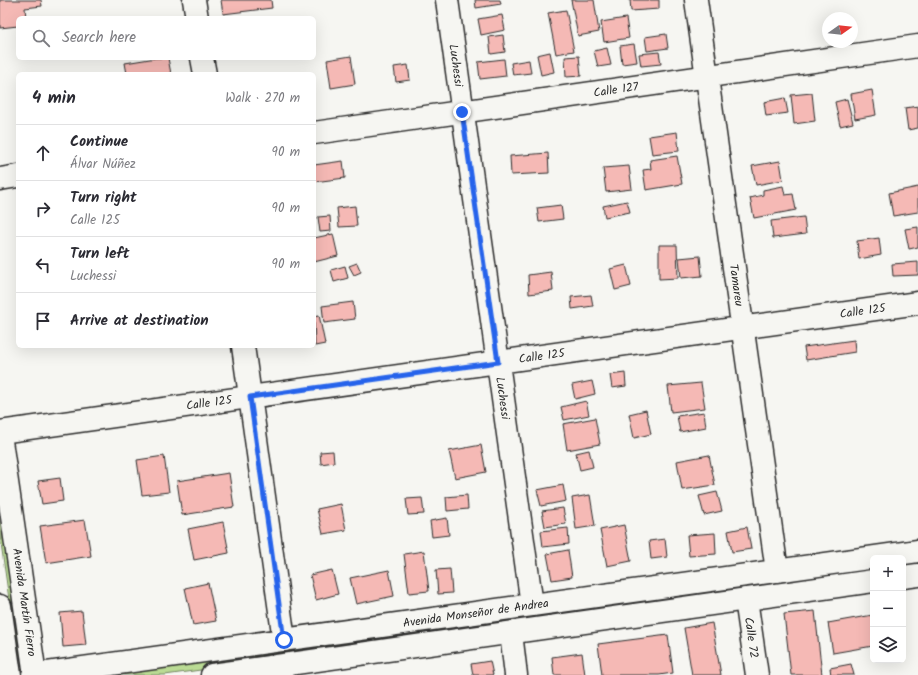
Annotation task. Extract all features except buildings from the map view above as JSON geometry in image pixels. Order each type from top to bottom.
[{"type":"street","points":[[194,0],[197,16]]},
{"type":"street","name":"Luchessi","points":[[447,0],[532,605]]},
{"type":"street","name":"Tamareu","points":[[696,0],[777,571]]},
{"type":"street","name":"Calle 127","points":[[316,133],[918,46]]},
{"type":"street","points":[[202,60],[205,72]]},
{"type":"street","points":[[0,179],[16,176]]},
{"type":"street","name":"Calle 125","points":[[0,433],[918,303]]},
{"type":"street","points":[[243,348],[284,640]]},
{"type":"street","name":"Avenida Martín Fierro","points":[[0,433],[34,675]]},
{"type":"street","name":"Avenida Monseñor de Andrea","points":[[34,675],[918,551]]},
{"type":"street","points":[[906,577],[918,575]]},
{"type":"street","name":"Avenida Monseñor de Andrea","points":[[212,675],[297,669],[511,633],[870,581]]},
{"type":"street","name":"Calle 72","points":[[746,599],[757,675]]},
{"type":"street","points":[[0,606],[10,675]]},
{"type":"street","points":[[511,633],[516,675]]},
{"type":"green space","points":[[0,470],[26,654],[17,655],[0,536]]},
{"type":"green space","points":[[870,567],[870,575],[165,675],[103,675]]},
{"type":"route","points":[[284,640],[250,397],[498,362],[462,112]]}]
